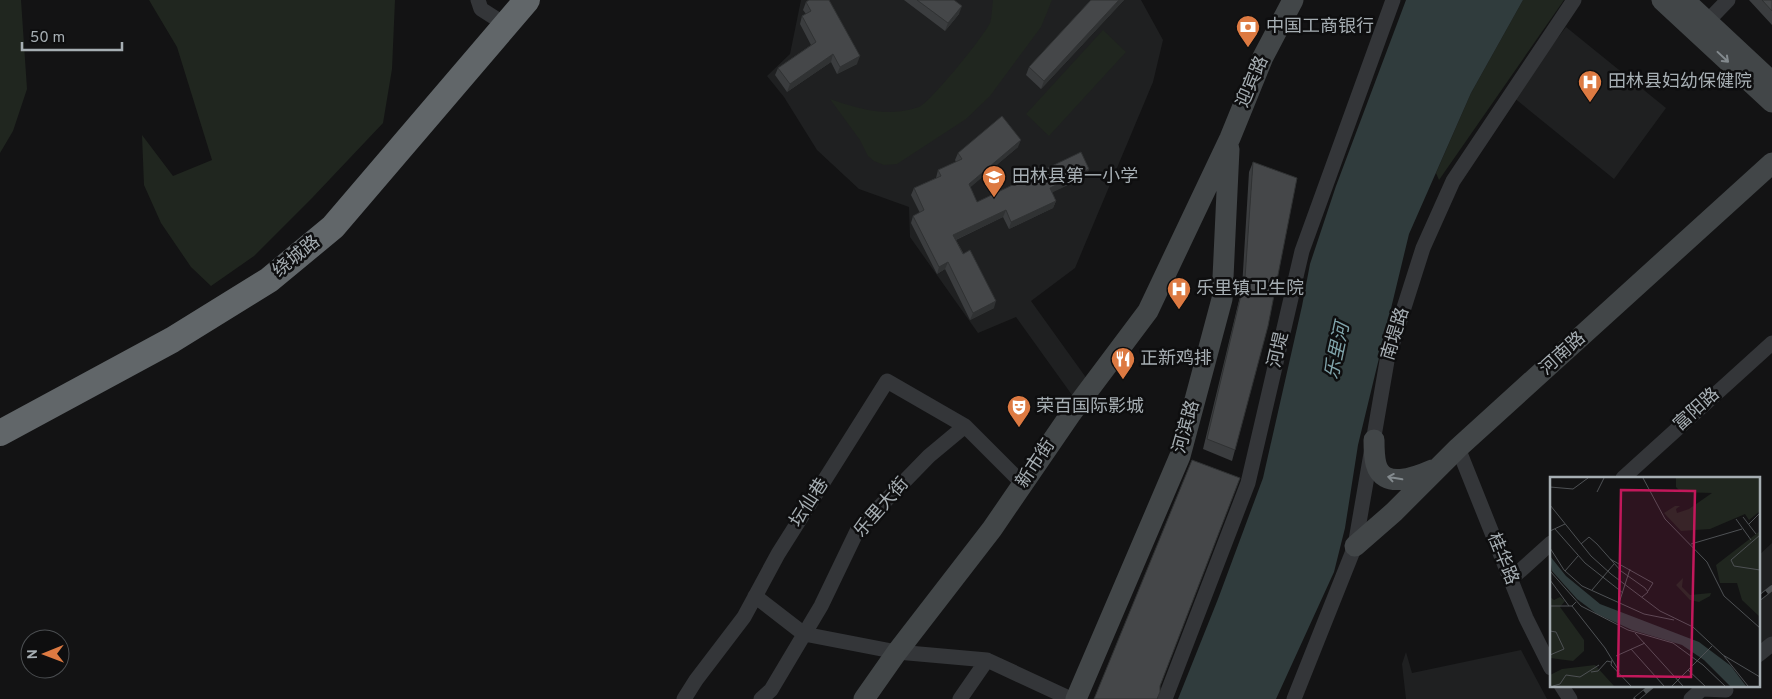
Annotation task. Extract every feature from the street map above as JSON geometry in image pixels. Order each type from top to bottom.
[{"type":"highway","name":"绕城路","points":[[0,432],[172,340],[269,280],[333,227],[527,0]]},
{"type":"street","points":[[478,0],[481,9],[506,25]]},
{"type":"street","name":"迎宾路","points":[[1230,138],[1263,57],[1293,0]]},
{"type":"street","name":"河堤","points":[[1165,699],[1248,483],[1302,251],[1393,0]]},
{"type":"street","name":"南堤路","points":[[1294,699],[1355,546],[1387,361],[1423,248],[1453,180],[1574,0]]},
{"type":"street","points":[[1662,0],[1702,27],[1772,82]]},
{"type":"street","points":[[1684,0],[1702,27],[1772,102]]},
{"type":"street","points":[[1702,27],[1728,0]]},
{"type":"street","name":"新市街","points":[[864,699],[897,652],[992,528],[1070,414],[1148,311],[1230,138]]},
{"type":"street","name":"河滨路","points":[[1076,699],[1180,456],[1222,299],[1230,138]]},
{"type":"street","name":"河南路","points":[[1355,546],[1394,512],[1458,448],[1772,163]]},
{"type":"street","points":[[1207,185],[1213,178],[1222,177],[1227,194]]},
{"type":"street","name":"富阳路","points":[[1624,477],[1772,343]]},
{"type":"street","name":"坛仙巷","points":[[684,699],[744,616],[778,554],[887,381],[965,426]]},
{"type":"street","points":[[965,426],[1023,484]]},
{"type":"street","name":"乐里大街","points":[[761,699],[771,690],[821,606],[858,529],[929,456],[965,426]]},
{"type":"street","points":[[1374,440],[1376,466],[1383,476],[1399,480],[1415,478],[1441,465]]},
{"type":"street","name":"桂华路","points":[[1458,448],[1526,618],[1550,666]]},
{"type":"street","points":[[1510,579],[1550,544]]},
{"type":"street","points":[[755,596],[804,634],[897,652],[987,660],[1071,699]]},
{"type":"street","points":[[1760,653],[1772,644]]},
{"type":"street","points":[[960,699],[987,660]]},
{"type":"street","points":[[1562,686],[1570,699]]},
{"type":"street","points":[[1690,699],[1702,689],[1725,692]]},
{"type":"shaded area","points":[[0,0],[21,0],[27,89],[13,131],[0,153]]},
{"type":"shaded area","points":[[149,0],[395,0],[392,69],[383,123],[254,256],[211,286],[191,267],[161,223],[144,185],[142,135],[173,176],[212,160],[177,47]]},
{"type":"shaded area","name":"田林县第一小学","points":[[801,0],[1141,0],[1163,40],[1153,82],[1075,268],[1031,301],[1087,379],[1072,395],[1016,317],[978,333],[910,237],[909,207],[859,189],[817,150],[784,97],[767,76],[790,54]]},
{"type":"shaded area","points":[[993,0],[1052,0],[1041,27],[990,96],[966,119],[897,164],[884,165],[874,161],[868,156],[860,140],[830,99],[863,109],[885,112],[896,112],[919,107],[945,82],[986,30],[991,20]]},
{"type":"shaded area","points":[[1523,0],[1564,0],[1439,180],[1436,173],[1471,93]]},
{"type":"shaded area","name":"田林县妇幼保健院","points":[[1566,27],[1666,108],[1614,179],[1513,97]]},
{"type":"shaded area","points":[[1103,30],[1126,52],[1049,136],[1026,114]]},
{"type":"shaded area","points":[[1772,543],[1772,637],[1760,646],[1760,554]]},
{"type":"shaded area","points":[[1521,650],[1547,699],[1406,699],[1402,664],[1406,652],[1412,673]]},
{"type":"water","name":"乐里河","points":[[1406,0],[1523,0],[1471,93],[1409,234],[1358,445],[1345,528],[1334,572],[1276,699],[1178,699],[1263,478],[1310,264],[1336,186]]},
{"type":"building","points":[[809,0],[829,0],[860,56],[840,67],[833,54],[790,84],[778,68],[816,42],[802,16],[811,11],[806,2]]},
{"type":"building","points":[[917,0],[954,0],[962,6],[948,23]]},
{"type":"building","points":[[1091,0],[1119,0],[1044,81],[1029,67]]},
{"type":"building","points":[[1762,0],[1772,0],[1772,11]]},
{"type":"building","points":[[1002,116],[1021,140],[969,184],[977,202],[1081,152],[1089,169],[1050,188],[1056,201],[1011,222],[1006,210],[953,235],[963,254],[970,250],[996,301],[973,313],[948,262],[939,267],[913,216],[924,210],[914,188],[941,176],[938,170],[962,159],[958,153]]},
{"type":"building","points":[[1253,162],[1297,178],[1268,326],[1235,450],[1207,439],[1245,278]]},
{"type":"building","points":[[1192,460],[1240,478],[1160,686],[1160,692],[1157,699],[1094,699]]},
{"type":"railway","points":[[1760,597],[1772,588]]},
{"type":"railway","points":[[1636,699],[1652,686]]},
{"type":"place","name":"中国工商银行","points":[[1248,48]]},
{"type":"place","name":"田林县妇幼保健院","points":[[1590,103]]},
{"type":"place","name":"田林县第一小学","points":[[994,198]]},
{"type":"place","name":"乐里镇卫生院","points":[[1179,310]]},
{"type":"place","name":"正新鸡排","points":[[1123,380]]},
{"type":"place","name":"荣百国际影城","points":[[1019,428]]}]
